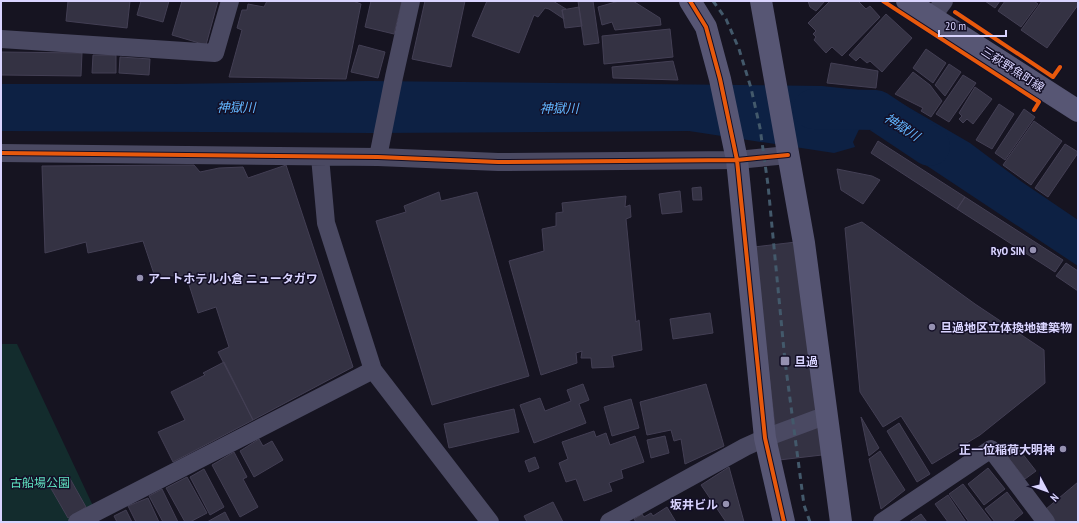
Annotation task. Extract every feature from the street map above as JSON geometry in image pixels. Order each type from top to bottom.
[{"type":"street","points":[[1,39],[215,53],[230,1]]},
{"type":"street","points":[[378,157],[411,1]]},
{"type":"street","points":[[690,1],[706,27],[720,79],[737,160],[765,438],[784,522]]},
{"type":"street","points":[[761,1],[804,242],[841,522]]},
{"type":"street","name":"三萩野魚町線","points":[[907,1],[938,9],[1078,111]]},
{"type":"street","points":[[1,153],[378,157],[498,162],[737,160],[788,155]]},
{"type":"street","points":[[320,157],[326,223],[372,370],[490,522]]},
{"type":"street","points":[[77,522],[372,370]]},
{"type":"street","points":[[609,522],[745,447],[827,415]]},
{"type":"street","points":[[882,522],[991,449],[1046,522]]},
{"type":"green space","name":"古船場公園","points":[[1,344],[17,344],[94,508],[67,522],[1,522]]},
{"type":"water","points":[[369,81],[822,86],[877,92],[853,142],[855,147],[834,153],[689,131],[372,133],[1,131],[1,84],[173,84]]},
{"type":"water","points":[[889,96],[970,143],[1022,182],[1078,220],[1078,266],[879,134]]},
{"type":"building","points":[[68,1],[130,1],[127,28],[66,21]]},
{"type":"building","points":[[141,1],[169,1],[163,22],[137,15]]},
{"type":"building","points":[[182,1],[218,1],[206,45],[172,35]]},
{"type":"building","points":[[267,1],[353,1],[361,4],[346,79],[229,77],[242,30],[237,28],[242,10],[247,10],[248,4],[264,7]]},
{"type":"building","points":[[371,1],[402,1],[394,34],[365,27]]},
{"type":"building","points":[[425,1],[465,1],[451,67],[412,59]]},
{"type":"building","points":[[487,1],[553,1],[566,9],[562,10],[564,19],[545,8],[538,17],[534,15],[519,53],[472,36]]},
{"type":"building","points":[[578,1],[593,1],[599,43],[584,45]]},
{"type":"building","points":[[619,1],[633,1],[660,18],[661,25],[615,30],[612,22],[602,25],[598,7]]},
{"type":"building","points":[[808,1],[825,1],[816,11],[810,7]]},
{"type":"building","points":[[830,1],[858,1],[866,9],[870,6],[880,17],[842,56],[832,47],[826,53],[814,40],[816,37],[813,34],[816,31],[808,23]]},
{"type":"building","points":[[985,1],[1000,1],[995,8]]},
{"type":"building","points":[[1005,1],[1034,1],[1038,4],[1021,27],[998,11]]},
{"type":"building","points":[[1042,1],[1078,1],[1078,5],[1047,48],[1021,30]]},
{"type":"building","points":[[579,7],[582,26],[565,28],[562,10]]},
{"type":"building","points":[[886,14],[912,38],[882,72],[870,61],[867,63],[860,57],[856,61],[849,55]]},
{"type":"building","points":[[670,29],[673,57],[604,64],[602,36]]},
{"type":"building","points":[[359,45],[385,52],[378,78],[351,72]]},
{"type":"building","points":[[926,49],[946,63],[933,83],[913,68]]},
{"type":"building","points":[[1,52],[82,53],[81,76],[1,75]]},
{"type":"building","points":[[93,55],[116,55],[116,73],[92,73]]},
{"type":"building","points":[[120,57],[150,59],[149,75],[119,73]]},
{"type":"building","points":[[673,61],[678,80],[613,78],[612,67]]},
{"type":"building","points":[[831,63],[878,71],[876,88],[827,83]]},
{"type":"building","points":[[949,64],[961,72],[945,96],[935,85]]},
{"type":"building","points":[[913,72],[930,85],[942,101],[931,117],[921,111],[923,108],[895,94]]},
{"type":"building","points":[[963,75],[976,83],[949,122],[936,114]]},
{"type":"building","points":[[975,87],[992,99],[973,124],[967,119],[963,123],[959,119],[962,116],[959,113]]},
{"type":"building","points":[[999,104],[1014,114],[992,149],[976,140]]},
{"type":"building","points":[[1024,109],[1035,117],[1005,160],[995,153]]},
{"type":"building","points":[[1034,121],[1062,141],[1031,185],[1003,165]]},
{"type":"building","points":[[878,141],[965,197],[957,209],[871,153]]},
{"type":"building","points":[[1065,144],[1078,153],[1048,197],[1035,188]]},
{"type":"building","name":"アートホテル小倉 ニュータガワ","points":[[194,165],[200,172],[219,168],[243,167],[248,178],[286,165],[353,367],[253,420],[218,352],[229,347],[216,307],[198,313],[186,275],[155,277],[143,241],[88,253],[86,242],[45,253],[42,166]]},
{"type":"building","points":[[837,169],[872,176],[880,180],[863,204],[841,190]]},
{"type":"building","points":[[701,187],[702,200],[693,200],[692,188]]},
{"type":"building","points":[[680,191],[682,212],[662,214],[659,194]]},
{"type":"building","points":[[439,192],[441,201],[477,192],[529,376],[432,405],[376,221],[406,212],[404,206]]},
{"type":"building","points":[[626,196],[625,207],[630,205],[631,217],[626,219],[636,322],[639,320],[642,350],[612,356],[614,367],[592,368],[591,358],[581,358],[582,351],[576,353],[577,363],[541,375],[509,261],[544,251],[542,229],[556,226],[556,213],[563,212],[562,203]]},
{"type":"building","points":[[965,197],[1063,260],[1055,272],[957,209]]},
{"type":"building","name":"旦過地区立体換地建築物","points":[[862,222],[975,304],[1044,350],[1045,383],[980,435],[932,464],[901,416],[883,427],[860,392],[845,228]]},
{"type":"building","points":[[796,242],[822,455],[779,460],[754,247]]},
{"type":"building","points":[[1066,263],[1078,271],[1078,291],[1056,276]]},
{"type":"building","points":[[710,313],[713,333],[673,339],[670,319]]},
{"type":"building","points":[[224,362],[253,420],[173,462],[158,432],[185,420],[171,392],[205,375],[203,373]]},
{"type":"building","points":[[583,384],[589,400],[579,404],[586,423],[534,443],[520,405],[540,398],[545,411],[571,401],[567,390]]},
{"type":"building","points":[[706,384],[724,446],[685,464],[681,439],[674,441],[671,430],[647,435],[640,402]]},
{"type":"building","points":[[631,399],[639,428],[612,436],[604,407]]},
{"type":"building","points":[[514,409],[519,432],[449,448],[444,424]]},
{"type":"building","points":[[861,417],[879,448],[869,456]]},
{"type":"building","points":[[899,423],[930,474],[917,482],[887,431]]},
{"type":"building","points":[[594,431],[596,437],[606,433],[610,445],[635,436],[644,462],[621,470],[623,478],[609,483],[612,491],[584,501],[576,479],[566,482],[559,463],[568,459],[562,442]]},
{"type":"building","points":[[665,436],[669,453],[651,458],[647,440]]},
{"type":"building","points":[[259,439],[263,446],[272,441],[283,460],[254,477],[240,451]]},
{"type":"building","points":[[1018,448],[1036,471],[1025,479],[1007,456]]},
{"type":"building","points":[[880,451],[905,490],[881,509],[869,459]]},
{"type":"building","points":[[234,452],[247,477],[243,479],[258,507],[240,517],[212,465]]},
{"type":"building","points":[[535,457],[539,468],[529,472],[525,461]]},
{"type":"building","name":"坂井ビル","points":[[729,467],[744,522],[726,522],[701,485]]},
{"type":"building","points":[[988,468],[1005,489],[984,505],[968,484]]},
{"type":"building","points":[[204,469],[224,507],[210,515],[190,477]]},
{"type":"building","points":[[68,475],[86,507],[68,518],[49,485]]},
{"type":"building","points":[[187,477],[207,513],[190,522],[185,522],[166,488]]},
{"type":"building","points":[[1078,482],[1078,522],[1056,522],[1046,509]]},
{"type":"building","points":[[963,484],[992,522],[969,522],[949,494]]},
{"type":"building","points":[[162,489],[178,522],[163,522],[149,496]]},
{"type":"building","points":[[1007,492],[1023,513],[1012,522],[995,522],[985,509]]},
{"type":"building","points":[[948,495],[966,522],[948,522],[935,504]]},
{"type":"building","points":[[148,498],[159,522],[136,522],[128,506]]},
{"type":"building","points":[[553,502],[563,522],[527,522],[524,516]]},
{"type":"building","points":[[667,507],[676,522],[636,522],[634,519],[642,514],[644,517],[651,513],[653,516]]},
{"type":"building","points":[[126,510],[132,522],[117,522],[114,516]]},
{"type":"building","points":[[225,512],[230,522],[207,522]]},
{"type":"building","points":[[921,514],[927,522],[909,522]]},
{"type":"waterway","name":"神獄川","points":[[813,109],[876,110],[930,146]]},
{"type":"railway","points":[[713,1],[726,19],[739,49],[751,88],[760,128],[768,185],[785,361],[804,505],[810,522]]},
{"type":"cycle path","points":[[690,1],[706,27],[720,79],[737,160],[765,438],[784,522]]},
{"type":"cycle path","points":[[883,1],[1039,102],[1034,110]]},
{"type":"cycle path","points":[[955,12],[1053,77],[1060,67]]},
{"type":"cycle path","points":[[1,153],[378,157],[498,162],[737,160],[788,155]]},
{"type":"place","name":"RyO SIN","points":[[1033,250]]},
{"type":"place","name":"アートホテル小倉 ニュータガワ","points":[[140,278]]},
{"type":"place","name":"旦過地区立体換地建築物","points":[[932,327]]},
{"type":"place","name":"旦過","points":[[785,361]]},
{"type":"place","name":"正一位稲荷大明神","points":[[1063,449]]},
{"type":"place","name":"坂井ビル","points":[[726,504]]}]
